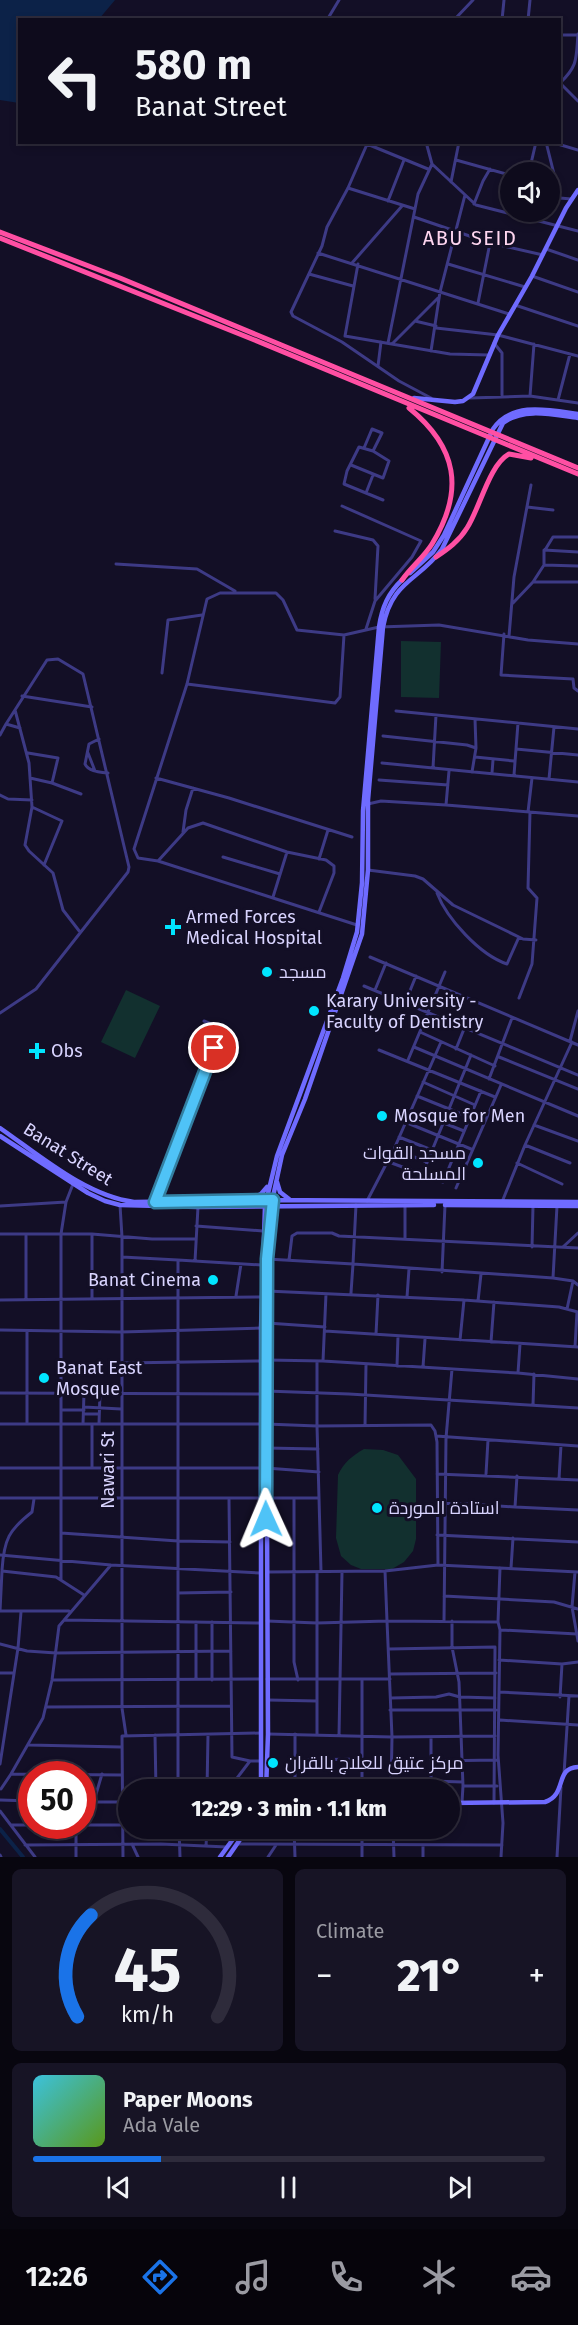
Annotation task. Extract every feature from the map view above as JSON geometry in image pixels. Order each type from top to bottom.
[{"type":"highway","points":[[0,232],[60,254],[409,398],[578,474]]},
{"type":"highway","points":[[0,238],[404,403],[484,432]]},
{"type":"highway","points":[[402,580],[432,544],[447,510],[452,481],[449,455],[443,444],[422,418],[404,403]]},
{"type":"highway","points":[[498,438],[578,467]]},
{"type":"highway","points":[[436,558],[455,543],[468,526],[495,470],[504,458],[514,454],[554,464]]},
{"type":"main road","points":[[409,398],[455,402],[470,398],[476,389],[498,335],[532,276],[556,226],[578,190]]},
{"type":"main road","points":[[361,926],[363,811],[385,602],[392,590],[433,552],[444,535],[493,429],[504,416],[516,411],[531,410],[578,416]]},
{"type":"main road","points":[[264,1361],[261,1328],[262,1265],[265,1259],[270,1222],[270,1182],[283,1139],[323,1037],[361,926],[368,870],[368,804],[381,627],[386,609],[401,587],[436,558],[452,531],[503,423],[514,417],[529,414],[578,416]]},
{"type":"main road","points":[[265,1734],[260,1623],[263,1590],[263,1393],[267,1291],[263,1231],[265,1206],[270,1200],[282,1155],[305,1099],[323,1037]]},
{"type":"main road","name":"Banat Street","points":[[0,1128],[94,1190],[122,1200],[198,1207],[271,1206],[291,1203]]},
{"type":"main road","name":"Banat Street","points":[[0,1136],[73,1184],[105,1201],[120,1205],[247,1200],[291,1203]]},
{"type":"main road","points":[[277,1175],[280,1192],[291,1203],[356,1205],[367,1203],[405,1205],[502,1203],[533,1206],[578,1204]]},
{"type":"main road","points":[[247,1200],[261,1194],[270,1182]]},
{"type":"main road","points":[[270,1222],[277,1209],[291,1203],[578,1204]]},
{"type":"main road","points":[[263,1590],[267,1621],[267,1700],[263,1779]]},
{"type":"main road","points":[[262,1779],[261,1761],[264,1752]]},
{"type":"main road","points":[[462,1803],[546,1802],[555,1797],[561,1787],[564,1774],[570,1768],[578,1767]]},
{"type":"main road","points":[[220,1857],[234,1839]]},
{"type":"main road","points":[[228,1857],[239,1839]]},
{"type":"street","points":[[328,18],[339,0]]},
{"type":"street","points":[[456,18],[473,0]]},
{"type":"street","points":[[502,18],[504,0]]},
{"type":"street","points":[[528,18],[530,0]]},
{"type":"street","points":[[561,35],[578,35],[576,60],[572,72],[561,82]]},
{"type":"street","points":[[572,72],[578,73]]},
{"type":"street","points":[[561,84],[578,101]]},
{"type":"street","points":[[367,144],[348,188],[327,227],[291,314],[342,342],[435,401]]},
{"type":"street","points":[[369,144],[428,169]]},
{"type":"street","points":[[427,144],[432,164],[474,204],[500,210]]},
{"type":"street","points":[[451,182],[459,144]]},
{"type":"street","points":[[531,162],[536,144]]},
{"type":"street","points":[[547,144],[561,198],[572,199]]},
{"type":"street","points":[[558,144],[578,150]]},
{"type":"street","points":[[388,201],[404,160]]},
{"type":"street","points":[[456,160],[500,172]]},
{"type":"street","points":[[390,344],[400,279],[419,189],[432,164]]},
{"type":"street","points":[[474,204],[490,170]]},
{"type":"street","points":[[348,188],[415,209]]},
{"type":"street","points":[[430,351],[440,294],[465,195]]},
{"type":"street","points":[[352,263],[402,206]]},
{"type":"street","points":[[414,217],[490,243],[543,255]]},
{"type":"street","points":[[544,222],[578,231]]},
{"type":"street","points":[[478,303],[490,243]]},
{"type":"street","points":[[546,249],[578,260]]},
{"type":"street","points":[[318,253],[358,264],[440,294],[478,303],[509,314]]},
{"type":"street","points":[[342,342],[358,264]]},
{"type":"street","points":[[448,264],[525,287]]},
{"type":"street","points":[[309,274],[353,286]]},
{"type":"street","points":[[532,276],[578,292]]},
{"type":"street","points":[[390,344],[440,294]]},
{"type":"street","points":[[515,304],[578,326]]},
{"type":"street","points":[[414,321],[436,327],[498,335],[578,356]]},
{"type":"street","points":[[345,336],[457,355],[489,355]]},
{"type":"street","points":[[378,366],[381,342]]},
{"type":"street","points":[[494,343],[501,353],[502,396]]},
{"type":"street","points":[[530,396],[534,345]]},
{"type":"street","points":[[558,400],[570,354]]},
{"type":"street","points":[[470,398],[530,396],[578,404]]},
{"type":"street","points":[[364,448],[372,429],[382,433],[374,451]]},
{"type":"street","points":[[351,465],[383,478],[389,461],[374,451],[359,447],[347,471],[344,484],[383,500]]},
{"type":"street","points":[[366,493],[373,475]]},
{"type":"street","points":[[509,636],[514,577],[531,485]]},
{"type":"street","points":[[342,506],[421,541],[412,557],[375,600]]},
{"type":"street","points":[[527,507],[553,510]]},
{"type":"street","points":[[335,531],[373,540],[378,546],[375,600],[366,629]]},
{"type":"street","points":[[512,604],[533,582],[544,565],[544,550],[553,537],[578,537]]},
{"type":"street","points":[[544,550],[578,552]]},
{"type":"street","points":[[116,564],[197,570],[237,592]]},
{"type":"street","points":[[544,565],[578,566]]},
{"type":"street","points":[[533,582],[578,582]]},
{"type":"street","points":[[361,926],[158,861],[138,858],[134,849],[187,684],[207,599],[220,593],[276,593],[283,600],[297,630],[344,635],[381,627],[439,625],[504,634],[528,640],[578,644]]},
{"type":"street","points":[[162,673],[168,620],[202,615]]},
{"type":"street","points":[[504,634],[501,675],[573,679],[574,688],[578,691]]},
{"type":"street","points":[[187,684],[335,703],[340,696],[344,635]]},
{"type":"street","points":[[0,735],[22,696],[47,660],[56,658],[83,674],[129,867],[120,883],[36,989],[0,1013]]},
{"type":"street","points":[[22,696],[92,707]]},
{"type":"street","points":[[14,709],[28,753],[32,800],[25,845],[53,873],[63,910],[80,932]]},
{"type":"street","points":[[396,711],[578,729]]},
{"type":"street","points":[[433,768],[436,715]]},
{"type":"street","points":[[472,772],[476,748],[475,719]]},
{"type":"street","points":[[514,775],[518,723]]},
{"type":"street","points":[[6,724],[20,728]]},
{"type":"street","points":[[549,779],[554,726]]},
{"type":"street","points":[[383,736],[467,745],[476,748]]},
{"type":"street","points":[[99,739],[90,742],[85,766],[95,771],[108,773]]},
{"type":"street","points":[[87,750],[95,771]]},
{"type":"street","points":[[516,750],[578,755]]},
{"type":"street","points":[[28,753],[58,758],[52,783]]},
{"type":"street","points":[[474,757],[514,762]]},
{"type":"street","points":[[492,773],[493,759]]},
{"type":"street","points":[[382,763],[578,782]]},
{"type":"street","points":[[446,805],[450,770]]},
{"type":"street","points":[[519,998],[532,964],[536,940],[537,898],[528,888],[532,777]]},
{"type":"street","points":[[30,778],[52,783],[81,794]]},
{"type":"street","points":[[156,778],[352,837]]},
{"type":"street","points":[[379,780],[448,785]]},
{"type":"street","points":[[183,834],[186,810],[193,788]]},
{"type":"street","points":[[0,795],[8,799],[32,800]]},
{"type":"street","points":[[368,804],[381,801],[578,816]]},
{"type":"street","points":[[32,807],[62,821],[44,865]]},
{"type":"street","points":[[158,861],[188,828],[202,823],[287,852],[329,861],[335,868],[319,912]]},
{"type":"street","points":[[319,859],[328,830]]},
{"type":"street","points":[[273,897],[287,852]]},
{"type":"street","points":[[223,857],[279,874]]},
{"type":"street","points":[[368,870],[423,879],[453,905],[519,937],[536,940]]},
{"type":"street","points":[[436,891],[444,909],[486,955],[507,964],[519,937]]},
{"type":"street","points":[[370,957],[578,1044]]},
{"type":"street","points":[[375,990],[386,963]]},
{"type":"street","points":[[408,1060],[445,972]]},
{"type":"street","points":[[405,1003],[416,976]]},
{"type":"street","points":[[364,986],[578,1076]]},
{"type":"street","points":[[502,1203],[525,1145],[562,1068],[578,1011]]},
{"type":"street","points":[[489,1079],[499,1058],[512,1018]]},
{"type":"street","points":[[154,1204],[220,1033],[216,1026],[204,1021]]},
{"type":"street","points":[[456,1049],[464,1029]]},
{"type":"street","points":[[420,1032],[495,1066]]},
{"type":"street","points":[[367,1203],[394,1149],[441,1042]]},
{"type":"street","points":[[414,1047],[578,1116]]},
{"type":"street","points":[[379,1050],[495,1097]]},
{"type":"street","points":[[422,1175],[471,1055]]},
{"type":"street","points":[[499,1058],[578,1089]]},
{"type":"street","points":[[423,1082],[475,1105]]},
{"type":"street","points":[[456,1188],[471,1149],[501,1085]]},
{"type":"street","points":[[388,1161],[443,1182],[481,1091]]},
{"type":"street","points":[[417,1096],[469,1117]]},
{"type":"street","points":[[411,1110],[464,1131]]},
{"type":"street","points":[[405,1122],[471,1149]]},
{"type":"street","points":[[534,1125],[578,1141]]},
{"type":"street","points":[[399,1137],[452,1158]]},
{"type":"street","points":[[525,1145],[570,1163]]},
{"type":"street","points":[[394,1149],[427,1162]]},
{"type":"street","points":[[517,1163],[562,1184]]},
{"type":"street","points":[[61,1579],[61,1234],[66,1202],[73,1184]]},
{"type":"street","points":[[0,1206],[66,1202]]},
{"type":"street","name":"Nawari St","points":[[120,1205],[122,1237],[122,1708],[126,1736]]},
{"type":"street","points":[[351,1293],[356,1205]]},
{"type":"street","points":[[405,1205],[405,1239]]},
{"type":"street","points":[[442,1272],[445,1205]]},
{"type":"street","points":[[532,1247],[533,1206]]},
{"type":"street","points":[[554,1278],[557,1206]]},
{"type":"street","points":[[195,1261],[198,1207]]},
{"type":"street","points":[[196,1226],[263,1231]]},
{"type":"street","points":[[289,1260],[294,1233],[332,1233],[339,1236],[578,1248]]},
{"type":"street","points":[[564,1246],[578,1233]]},
{"type":"street","points":[[0,1234],[26,1236],[92,1234],[152,1239],[195,1239]]},
{"type":"street","points":[[92,1234],[92,1298]]},
{"type":"street","points":[[26,1236],[26,1299]]},
{"type":"street","points":[[122,1257],[262,1265]]},
{"type":"street","points":[[265,1259],[554,1278],[573,1281],[578,1285]]},
{"type":"street","points":[[178,1260],[178,1779]]},
{"type":"street","points":[[236,1296],[241,1264]]},
{"type":"street","points":[[407,1297],[409,1269]]},
{"type":"street","points":[[478,1301],[481,1274]]},
{"type":"street","points":[[567,1309],[573,1281]]},
{"type":"street","points":[[266,1323],[425,1339],[577,1347],[577,1312],[567,1309],[351,1293],[267,1291]]},
{"type":"street","points":[[323,1361],[326,1294]]},
{"type":"street","points":[[376,1334],[378,1295]]},
{"type":"street","points":[[0,1300],[261,1297]]},
{"type":"street","points":[[460,1340],[464,1300]]},
{"type":"street","points":[[491,1342],[494,1302]]},
{"type":"street","points":[[0,1330],[121,1332],[261,1328]]},
{"type":"street","points":[[27,1331],[27,1424]]},
{"type":"street","points":[[397,1366],[398,1336]]},
{"type":"street","points":[[423,1367],[425,1339]]},
{"type":"street","points":[[518,1372],[520,1344]]},
{"type":"street","points":[[317,1360],[319,1472],[317,1735]]},
{"type":"street","points":[[121,1363],[317,1360],[518,1372],[578,1379]]},
{"type":"street","points":[[365,1426],[366,1364]]},
{"type":"street","points":[[444,1621],[446,1438],[452,1369]]},
{"type":"street","points":[[533,1405],[534,1374]]},
{"type":"street","points":[[0,1393],[316,1394],[578,1408]]},
{"type":"street","points":[[83,1424],[84,1393]]},
{"type":"street","points":[[99,1424],[100,1393]]},
{"type":"street","points":[[60,1410],[84,1410],[99,1407],[121,1409]]},
{"type":"street","points":[[84,1410],[99,1414]]},
{"type":"street","points":[[0,1424],[431,1425],[436,1436],[438,1565]]},
{"type":"street","points":[[92,1424],[92,1468]]},
{"type":"street","points":[[436,1436],[578,1446]]},
{"type":"street","points":[[486,1474],[488,1440]]},
{"type":"street","points":[[559,1479],[561,1445]]},
{"type":"street","points":[[264,1450],[318,1449]]},
{"type":"street","points":[[0,1468],[263,1468],[319,1472]]},
{"type":"street","points":[[437,1474],[486,1474],[578,1480]]},
{"type":"street","points":[[515,1507],[516,1476]]},
{"type":"street","points":[[0,1498],[229,1500],[319,1498]]},
{"type":"street","points":[[294,1498],[294,1662],[298,1680]]},
{"type":"street","points":[[34,1499],[33,1511],[13,1528],[1,1554],[0,1611],[71,1610]]},
{"type":"street","points":[[229,1500],[233,1758],[261,1761]]},
{"type":"street","points":[[437,1502],[578,1510]]},
{"type":"street","points":[[61,1533],[230,1542]]},
{"type":"street","points":[[437,1535],[578,1542]]},
{"type":"street","points":[[511,1568],[513,1538]]},
{"type":"street","points":[[1,1554],[122,1566],[263,1573],[385,1571],[445,1564],[576,1572],[572,1607],[578,1641]]},
{"type":"street","points":[[0,1788],[37,1732],[47,1707],[57,1632],[71,1610],[111,1565]]},
{"type":"street","points":[[497,1760],[495,1736],[499,1692],[500,1568]]},
{"type":"street","points":[[2,1570],[61,1579],[84,1595]]},
{"type":"street","points":[[385,1571],[391,1698],[391,1779]]},
{"type":"street","points":[[339,1736],[339,1621],[342,1572]]},
{"type":"street","points":[[178,1593],[231,1592]]},
{"type":"street","points":[[444,1596],[554,1602],[578,1609]]},
{"type":"street","points":[[0,1764],[18,1648],[21,1612]]},
{"type":"street","points":[[63,1620],[260,1623]]},
{"type":"street","points":[[267,1621],[498,1622]]},
{"type":"street","points":[[452,1621],[452,1647],[458,1673],[460,1697],[462,1803]]},
{"type":"street","points":[[196,1622],[196,1679]]},
{"type":"street","points":[[212,1622],[212,1680]]},
{"type":"street","points":[[500,1630],[577,1634]]},
{"type":"street","points":[[0,1644],[56,1653],[231,1651]]},
{"type":"street","points":[[389,1649],[495,1647],[495,1698],[498,1710]]},
{"type":"street","points":[[499,1660],[562,1664],[578,1662]]},
{"type":"street","points":[[560,1696],[562,1664]]},
{"type":"street","points":[[0,1672],[14,1673]]},
{"type":"street","points":[[267,1679],[339,1680],[496,1673]]},
{"type":"street","points":[[52,1680],[261,1679]]},
{"type":"street","points":[[362,1679],[362,1779]]},
{"type":"street","points":[[499,1692],[578,1696]]},
{"type":"street","points":[[391,1698],[436,1697],[449,1694],[460,1697],[495,1698]]},
{"type":"street","points":[[564,1774],[569,1696]]},
{"type":"street","points":[[267,1700],[317,1701]]},
{"type":"street","points":[[47,1707],[231,1706]]},
{"type":"street","points":[[390,1710],[498,1710]]},
{"type":"street","points":[[497,1719],[578,1725]]},
{"type":"street","points":[[497,1719],[497,1804],[503,1823],[501,1857]]},
{"type":"street","points":[[0,1731],[5,1732]]},
{"type":"street","points":[[295,1734],[295,1779]]},
{"type":"street","points":[[122,1779],[122,1736],[295,1734],[361,1737],[495,1736]]},
{"type":"street","points":[[155,1735],[156,1779]]},
{"type":"street","points":[[207,1779],[208,1735]]},
{"type":"street","points":[[431,1737],[431,1779]]},
{"type":"street","points":[[29,1744],[121,1747]]},
{"type":"street","points":[[295,1760],[362,1759]]},
{"type":"street","points":[[430,1761],[497,1760]]},
{"type":"street","points":[[236,1779],[250,1761]]},
{"type":"street","points":[[11,1774],[122,1775]]},
{"type":"street","points":[[96,1795],[102,1774]]},
{"type":"street","points":[[460,1784],[497,1786]]},
{"type":"street","points":[[557,1857],[561,1787]]},
{"type":"street","points":[[0,1800],[18,1801]]},
{"type":"street","points":[[96,1802],[118,1802]]},
{"type":"street","points":[[0,1811],[35,1857]]},
{"type":"street","points":[[96,1825],[118,1824]]},
{"type":"street","points":[[11,1826],[18,1826]]},
{"type":"street","points":[[76,1839],[76,1857]]},
{"type":"street","points":[[123,1839],[123,1857]]},
{"type":"street","points":[[179,1839],[180,1857]]},
{"type":"street","points":[[206,1839],[206,1846]]},
{"type":"street","points":[[294,1839],[295,1857]]},
{"type":"street","points":[[362,1839],[362,1857]]},
{"type":"street","points":[[394,1839],[394,1857]]},
{"type":"street","points":[[25,1845],[132,1844],[227,1847]]},
{"type":"street","points":[[132,1844],[138,1857]]},
{"type":"street","points":[[237,1844],[502,1845]]},
{"type":"street","points":[[268,1857],[276,1845]]},
{"type":"street","points":[[423,1845],[423,1857]]},
{"type":"green space","points":[[401,641],[441,642],[439,698],[401,697]]},
{"type":"green space","points":[[126,990],[160,1006],[135,1058],[101,1042]]},
{"type":"green space","name":"استادة الموردة","points":[[364,1449],[383,1450],[398,1455],[416,1479],[416,1539],[413,1551],[404,1562],[392,1569],[361,1569],[351,1565],[341,1556],[336,1538],[338,1475],[349,1460]]},
{"type":"water","points":[[0,0],[115,0],[100,18],[18,18],[18,103],[0,100]]},
{"type":"waterway","points":[[0,1829],[23,1857]]},
{"type":"place","name":"Armed Forces Medical Hospital","points":[[173,927]]},
{"type":"place","name":"مسجد","points":[[267,972]]},
{"type":"place","name":"Karary University - Faculty of Dentistry","points":[[314,1011]]},
{"type":"place","name":"Obs","points":[[37,1051]]},
{"type":"place","name":"Mosque for Men","points":[[382,1116]]},
{"type":"place","name":"مسجد القوات المسلحة","points":[[478,1163]]},
{"type":"place","name":"Banat Cinema","points":[[213,1280]]},
{"type":"place","name":"Banat East Mosque","points":[[44,1378]]},
{"type":"place","name":"استادة الموردة","points":[[377,1508]]},
{"type":"place","name":"مركز عتيق للعلاج بالقران","points":[[273,1763]]},
{"type":"district","name":"ABU SEID","points":[[470,238]]},
{"type":"route","points":[[214,1048],[155,1202],[273,1200],[267,1259],[266,1519]]}]
